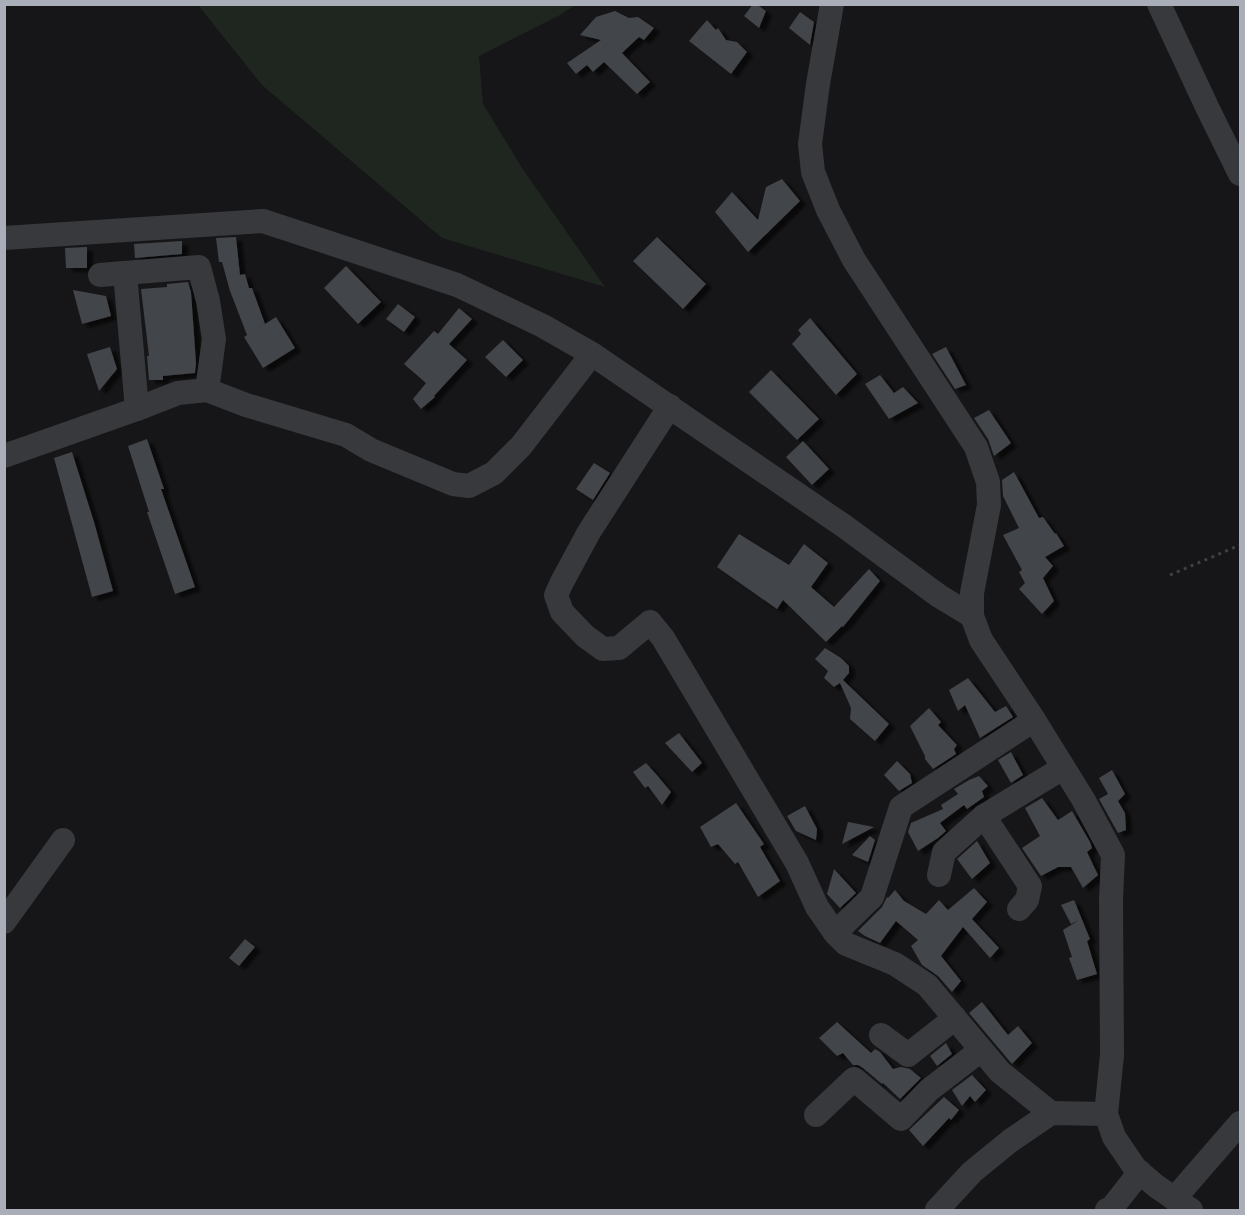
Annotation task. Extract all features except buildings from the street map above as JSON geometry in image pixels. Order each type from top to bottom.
[{"type":"street","points":[[832,4],[810,144],[813,172],[828,210],[854,260],[976,447],[988,482],[988,505],[972,593],[972,616],[981,640],[1083,799],[1113,855],[1112,1055],[1106,1114],[1114,1137],[1140,1172],[1183,1205],[1240,1123]]},
{"type":"street","points":[[1159,4],[1240,174]]},
{"type":"street","points":[[4,238],[263,221],[457,285],[543,326],[592,354],[844,526],[939,596],[972,616]]},
{"type":"street","points":[[100,275],[199,267],[214,339],[207,390]]},
{"type":"street","points":[[125,273],[137,409]]},
{"type":"street","points":[[4,456],[178,393],[207,390],[246,405],[346,435],[371,450],[453,484],[470,486],[494,473],[521,446],[592,354]]},
{"type":"street","points":[[670,406],[589,532],[562,582],[556,596],[562,612],[585,636],[603,650],[620,648],[650,622],[663,638],[791,853],[818,907],[835,933],[846,944],[895,964],[927,985],[1000,1072],[1051,1113]]},
{"type":"street","points":[[835,933],[872,897],[901,807],[1034,720]]},
{"type":"street","points":[[939,875],[944,852],[984,816],[1063,768]]},
{"type":"street","points":[[984,816],[1030,886],[1027,900],[1019,909]]},
{"type":"street","points":[[4,921],[63,840]]},
{"type":"street","points":[[881,1035],[908,1055],[955,1018]]},
{"type":"street","points":[[816,1115],[854,1079],[901,1119],[929,1090],[981,1050]]},
{"type":"street","points":[[937,1210],[972,1173],[1010,1141],[1051,1113],[1106,1114]]},
{"type":"street","points":[[1107,1210],[1140,1172]]},
{"type":"path","points":[[1170,575],[1240,545]]},
{"type":"shaded area","points":[[198,5],[575,5],[479,56],[483,104],[522,168],[605,287],[442,238],[262,85]]}]
